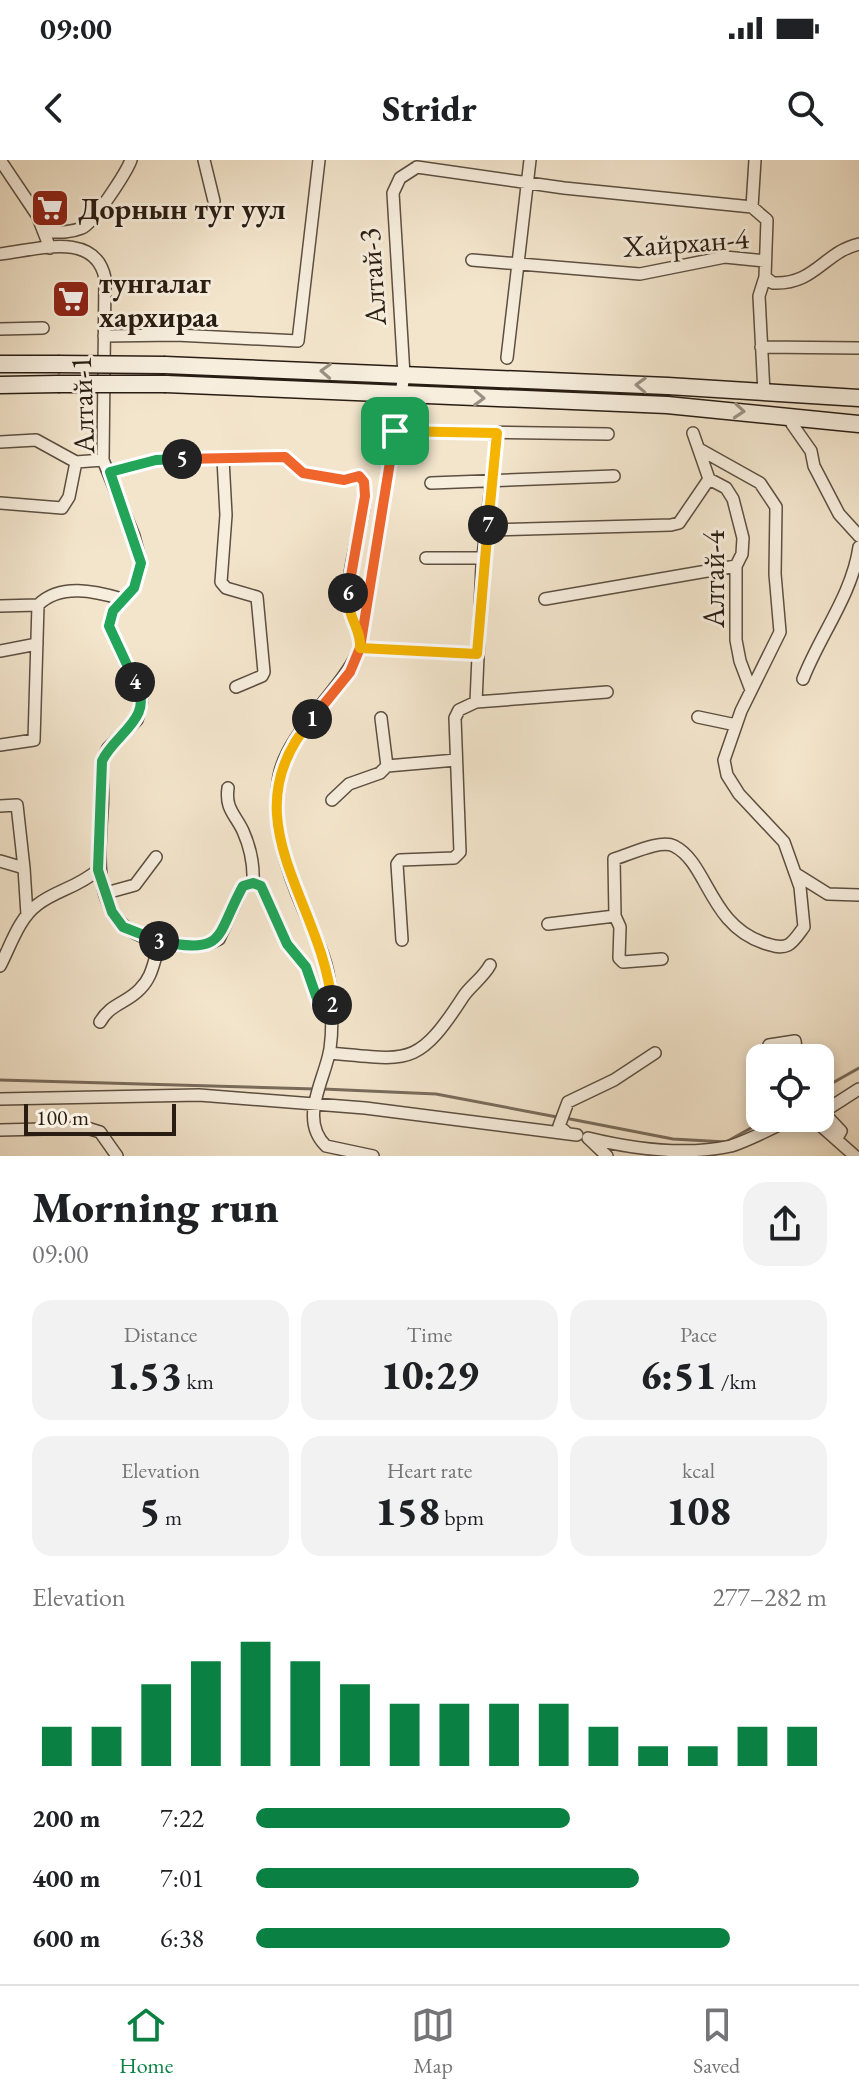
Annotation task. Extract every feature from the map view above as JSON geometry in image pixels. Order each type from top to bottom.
[{"type":"main road","points":[[0,364],[165,365],[859,398]]},
{"type":"main road","points":[[0,385],[166,384],[667,405],[789,419],[859,423]]},
{"type":"street","points":[[0,160],[15,187],[29,201],[50,248]]},
{"type":"street","points":[[44,232],[65,232],[88,225],[118,186],[131,160]]},
{"type":"street","points":[[204,160],[214,201]]},
{"type":"street","name":"Алтай-3","points":[[104,336],[176,335],[298,341],[319,160]]},
{"type":"street","points":[[507,358],[530,160]]},
{"type":"street","points":[[752,207],[755,160]]},
{"type":"street","name":"Алтай-3","points":[[315,1104],[329,1053],[333,1017],[329,972],[294,887],[281,841],[277,789],[285,757],[350,672],[361,642],[404,375],[392,210],[400,178],[419,164]]},
{"type":"street","name":"Хайрхан-4","points":[[419,164],[564,188],[752,207],[767,220],[765,261],[725,257],[640,274],[472,260]]},
{"type":"street","points":[[765,277],[773,283],[804,279],[838,252],[859,244]]},
{"type":"street","points":[[0,254],[77,247],[93,252],[102,263],[104,336]]},
{"type":"street","points":[[764,393],[759,296],[765,277],[765,261]]},
{"type":"street","points":[[0,329],[43,328]]},
{"type":"street","name":"Алтай-1","points":[[104,336],[103,460],[110,472],[141,563],[134,588],[113,611],[109,626],[142,701],[137,720],[108,748],[102,761],[98,870],[123,927],[161,942],[203,946],[219,939],[243,886],[253,883]]},
{"type":"street","points":[[761,347],[859,348]]},
{"type":"street","points":[[789,419],[811,451],[814,466],[839,514],[859,536]]},
{"type":"street","points":[[395,431],[608,434]]},
{"type":"street","points":[[476,702],[483,558],[497,433]]},
{"type":"street","points":[[488,530],[679,523],[709,479],[693,433]]},
{"type":"street","points":[[0,442],[36,440],[76,462],[103,460]]},
{"type":"street","points":[[662,959],[623,962],[619,958],[620,927],[615,916],[614,859],[666,844],[675,847],[696,871],[735,928],[765,943],[788,945],[804,927],[796,874],[784,842],[753,810],[727,775],[724,760],[751,690],[780,632],[775,574],[778,560],[776,507],[760,483],[701,450]]},
{"type":"street","name":"Алтай-1","points":[[110,472],[156,460],[285,457],[303,473],[344,480],[359,476],[364,482],[365,496],[349,577],[348,610],[361,642]]},
{"type":"street","points":[[223,459],[226,515],[221,582],[226,588],[257,597],[264,672],[262,676],[236,687]]},
{"type":"street","points":[[0,503],[62,508],[69,497],[76,462]]},
{"type":"street","points":[[431,483],[614,476]]},
{"type":"street","name":"Алтай-4","points":[[709,479],[726,488],[733,499],[743,538],[736,566],[736,640],[751,690]]},
{"type":"street","points":[[803,679],[817,641],[849,583],[859,547]]},
{"type":"street","points":[[426,558],[483,558]]},
{"type":"street","points":[[545,599],[736,566]]},
{"type":"street","points":[[0,606],[38,605],[59,591],[98,592],[122,599]]},
{"type":"street","points":[[0,745],[34,740],[38,605]]},
{"type":"street","points":[[361,642],[477,654]]},
{"type":"street","points":[[0,651],[37,644]]},
{"type":"street","points":[[402,940],[397,864],[400,860],[454,858],[460,852],[455,718],[459,710],[476,702],[607,692]]},
{"type":"street","points":[[698,717],[736,725]]},
{"type":"street","points":[[381,718],[387,766]]},
{"type":"street","points":[[332,800],[349,784],[380,773],[387,766],[456,760]]},
{"type":"street","points":[[228,788],[228,809],[242,829],[254,862],[253,883],[261,886],[287,944],[306,967],[321,1010],[333,1017]]},
{"type":"street","points":[[0,806],[17,805],[27,915]]},
{"type":"street","points":[[106,893],[135,885],[156,857]]},
{"type":"street","points":[[0,861],[24,868]]},
{"type":"street","points":[[0,966],[27,915],[37,904],[79,886],[98,870]]},
{"type":"street","points":[[796,874],[828,894],[859,895]]},
{"type":"street","points":[[548,924],[615,916]]},
{"type":"street","points":[[100,1022],[110,1007],[138,991],[153,974],[161,942]]},
{"type":"street","points":[[329,1053],[392,1058],[419,1053],[433,1041],[464,995],[474,988],[490,965]]},
{"type":"street","points":[[776,1044],[795,1041],[795,1044]]},
{"type":"street","points":[[655,1053],[614,1080],[573,1098],[559,1122],[560,1131],[634,1148],[705,1150],[731,1146],[762,1132]]},
{"type":"street","points":[[837,1138],[841,1131],[823,1112],[859,1089]]},
{"type":"street","points":[[0,1099],[199,1095],[365,1108],[582,1136],[607,1156]]},
{"type":"street","points":[[315,1104],[313,1128],[326,1146],[373,1156]]},
{"type":"street","points":[[0,1130],[87,1128],[100,1132],[117,1156]]},
{"type":"street","points":[[830,1132],[855,1156]]},
{"type":"waterway","points":[[834,1082],[859,1068]]},
{"type":"waterway","points":[[0,1080],[315,1089]]},
{"type":"waterway","points":[[323,1089],[436,1094],[557,1117]]},
{"type":"waterway","points":[[565,1118],[673,1139],[726,1142],[746,1131]]},
{"type":"place","name":"Дорнын туг уул","points":[[50,208]]},
{"type":"place","name":"тунгалаг хархираа","points":[[71,299]]},
{"type":"route","points":[[395,431],[380,511],[360,648],[350,672],[285,757],[277,789],[281,841],[294,887],[323,951],[329,972],[333,1017],[321,1010],[306,967],[287,944],[261,886],[253,883],[243,886],[219,939],[203,946],[161,942],[144,936],[123,927],[112,912],[98,870],[103,806],[102,761],[108,748],[137,720],[142,701],[140,690],[124,663],[109,626],[113,611],[134,588],[141,563],[110,472],[156,460],[285,457],[303,473],[344,480],[359,476],[364,482],[365,496],[349,577],[348,610],[352,624],[362,636],[360,648],[477,654],[482,565],[497,433],[395,431]]}]
